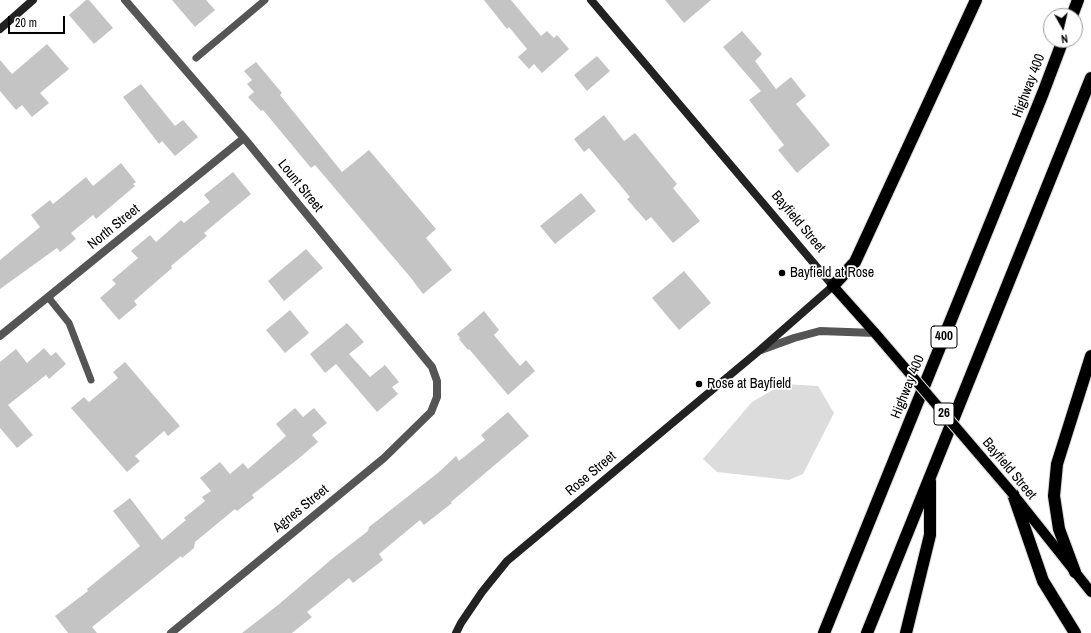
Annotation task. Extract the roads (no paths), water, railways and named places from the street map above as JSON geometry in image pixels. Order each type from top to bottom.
[{"type":"highway","points":[[833,286],[855,262],[976,0]]},
{"type":"highway","name":"Highway 400","points":[[824,633],[1060,48]]},
{"type":"highway","points":[[867,633],[1091,78]]},
{"type":"highway","points":[[1075,572],[1059,529],[1054,496],[1057,464],[1091,356]]},
{"type":"highway","points":[[906,633],[930,535],[930,475]]},
{"type":"highway","points":[[1013,494],[1043,581],[1075,633]]},
{"type":"main road","name":"Bayfield Street","points":[[833,286],[1013,494],[1091,592]]},
{"type":"street","points":[[0,29],[33,0]]},
{"type":"street","name":"Lount Street","points":[[126,0],[244,138],[432,367],[437,381],[437,397]]},
{"type":"street","name":"Bayfield Street","points":[[591,0],[833,286]]},
{"type":"street","name":"North Street","points":[[0,336],[244,138]]},
{"type":"street","name":"Rose Street","points":[[456,633],[482,592],[507,561],[760,350],[833,286]]},
{"type":"street","name":"Rose Street","points":[[760,350],[820,331],[875,333]]},
{"type":"street","name":"Agnes Street","points":[[171,633],[384,458],[431,412],[437,397]]},
{"type":"lane","points":[[196,58],[265,0]]},
{"type":"lane","points":[[48,297],[69,322],[91,380]]},
{"type":"place","name":"Bayfield at Rose","points":[[782,273]]},
{"type":"place","name":"Rose at Bayfield","points":[[699,384]]}]
